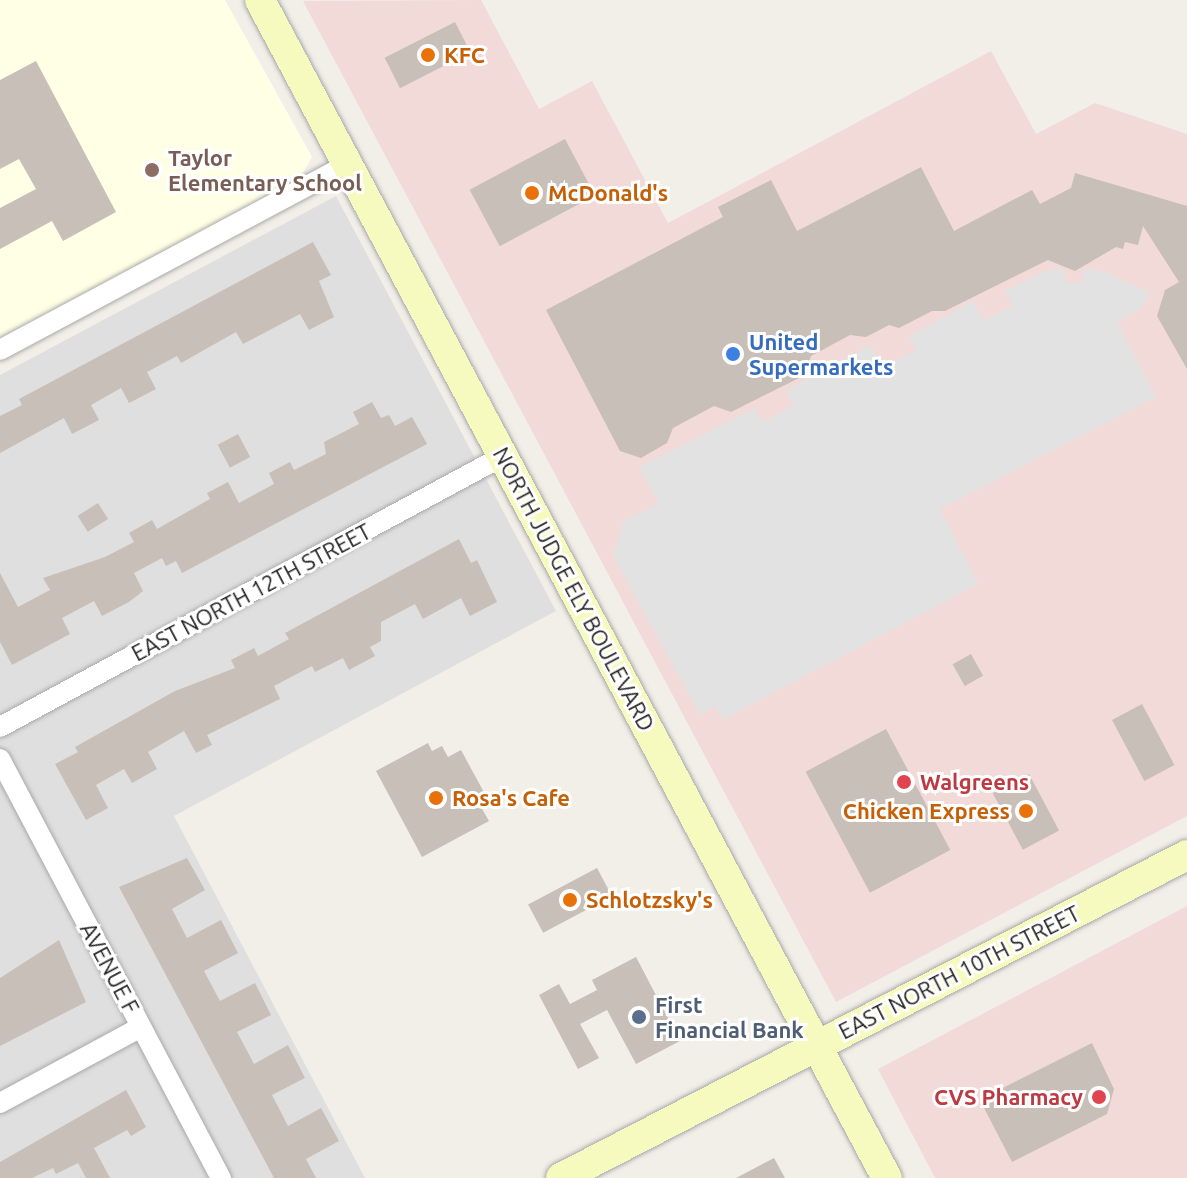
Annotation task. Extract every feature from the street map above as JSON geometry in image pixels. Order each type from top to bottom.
[{"type":"main road","name":"NORTH JUDGE ELY BOULEVARD","points":[[260,0],[887,1178]]},
{"type":"main road","name":"EAST NORTH 10TH STREET","points":[[561,1178],[1187,855]]},
{"type":"street","points":[[0,350],[346,165]]},
{"type":"street","name":"EAST NORTH 12TH STREET","points":[[0,727],[503,456]]},
{"type":"street","name":"AVENUE F","points":[[0,759],[221,1178]]},
{"type":"street","points":[[0,1103],[141,1027]]},
{"type":"shaded area","name":"Taylor Elementary School","points":[[0,0],[225,0],[312,157],[298,182],[0,340]]},
{"type":"shaded area","points":[[481,0],[539,109],[592,81],[668,223],[991,51],[1036,134],[1095,103],[1187,134],[1187,816],[836,1002],[303,1]]},
{"type":"shaded area","points":[[336,196],[556,611],[174,816],[365,1178],[0,1178],[0,375]]},
{"type":"shaded area","points":[[1064,269],[1066,283],[1082,283],[1083,269],[1103,271],[1150,293],[1140,309],[1117,322],[1156,397],[940,509],[978,584],[722,720],[715,706],[700,715],[613,555],[624,521],[658,503],[639,467],[755,408],[763,422],[794,405],[786,390],[871,345],[883,367],[916,350],[909,336],[973,301],[984,320],[1013,305],[1005,291],[1045,271]]},
{"type":"shaded area","points":[[1187,906],[1187,1178],[935,1178],[878,1069]]},
{"type":"building","name":"KFC","points":[[455,22],[470,52],[400,88],[385,58]]},
{"type":"building","points":[[36,61],[116,212],[63,241],[52,221],[0,249],[0,208],[36,189],[19,159],[0,169],[0,80]]},
{"type":"building","name":"McDonald's","points":[[565,139],[595,196],[500,246],[470,190]]},
{"type":"building","points":[[921,167],[954,231],[1032,190],[1040,204],[1071,188],[1075,173],[1187,206],[1187,369],[1157,316],[1165,290],[1179,282],[1143,226],[1138,245],[1125,242],[1123,249],[1116,247],[1075,271],[1048,260],[945,311],[932,311],[899,328],[889,325],[866,337],[850,335],[811,356],[805,375],[731,412],[714,406],[673,428],[667,443],[641,458],[620,451],[546,310],[723,217],[718,207],[771,180],[797,231]]},
{"type":"building","points":[[313,242],[331,275],[319,281],[334,317],[309,330],[300,314],[243,344],[236,332],[181,363],[177,356],[147,372],[156,389],[129,403],[121,388],[91,405],[99,420],[72,434],[64,418],[0,453],[0,416],[22,405],[19,399]]},
{"type":"building","points":[[372,402],[381,418],[389,415],[395,426],[412,417],[427,444],[182,573],[176,561],[166,566],[162,558],[134,573],[143,591],[129,602],[102,616],[94,601],[62,618],[70,634],[12,665],[0,642],[0,573],[18,607],[50,590],[43,578],[105,557],[134,542],[129,533],[152,520],[157,529],[210,499],[207,493],[228,482],[239,503],[274,484],[269,473],[290,462],[294,470],[326,454],[324,442],[359,424],[353,412]]},
{"type":"building","points":[[238,434],[250,457],[230,468],[218,445]]},
{"type":"building","points":[[98,503],[108,519],[88,532],[78,516]]},
{"type":"building","points":[[459,539],[471,563],[477,560],[497,602],[470,616],[461,598],[423,619],[415,604],[381,622],[381,641],[370,647],[375,656],[349,670],[343,658],[315,672],[312,666],[274,686],[280,699],[207,735],[212,745],[196,753],[184,731],[148,752],[157,769],[132,783],[124,769],[96,785],[108,808],[86,820],[55,764],[78,752],[75,747],[175,691],[235,668],[231,660],[254,648],[258,656],[289,639],[285,633]]},
{"type":"building","points":[[971,654],[983,676],[965,686],[953,664]]},
{"type":"building","points":[[1142,704],[1174,765],[1144,781],[1112,720]]},
{"type":"building","name":"Walgreens","points":[[886,729],[950,850],[870,893],[806,772]]},
{"type":"building","name":"Rosa's Cafe","points":[[428,743],[432,751],[442,746],[448,757],[461,750],[486,796],[477,800],[489,821],[422,857],[376,771]]},
{"type":"building","name":"Chicken Express","points":[[1029,774],[1059,831],[1023,850],[993,793]]},
{"type":"building","points":[[187,858],[205,890],[172,909],[187,938],[221,920],[238,953],[204,971],[220,1001],[255,983],[271,1015],[237,1032],[254,1064],[288,1045],[305,1078],[272,1095],[288,1126],[321,1108],[339,1141],[306,1159],[316,1178],[274,1178],[119,887]]},
{"type":"building","name":"Schlotzsky's","points":[[597,868],[612,896],[543,933],[528,905]]},
{"type":"building","points":[[59,940],[86,1002],[0,1046],[0,978]]},
{"type":"building","name":"First Financial Bank","points":[[636,957],[680,1041],[636,1064],[607,1010],[580,1024],[599,1058],[578,1069],[539,995],[559,984],[570,1004],[597,990],[592,980]]},
{"type":"building","name":"CVS Pharmacy","points":[[1092,1043],[1114,1089],[1107,1114],[1012,1162],[984,1108],[989,1095]]},
{"type":"building","points":[[126,1090],[146,1127],[131,1136],[127,1130],[94,1148],[110,1178],[86,1178],[78,1163],[56,1174],[53,1168],[32,1178],[0,1178],[0,1162]]},
{"type":"building","points":[[774,1158],[785,1178],[736,1178]]},
{"type":"place","name":"KFC","points":[[428,55]]},
{"type":"place","name":"Taylor Elementary School","points":[[152,170]]},
{"type":"place","name":"McDonald's","points":[[532,193]]},
{"type":"place","name":"United Supermarkets","points":[[733,354]]},
{"type":"place","name":"Walgreens","points":[[904,782]]},
{"type":"place","name":"Rosa's Cafe","points":[[436,798]]},
{"type":"place","name":"Chicken Express","points":[[1026,811]]},
{"type":"place","name":"Schlotzsky's","points":[[570,900]]},
{"type":"place","name":"First Financial Bank","points":[[639,1017]]},
{"type":"place","name":"CVS Pharmacy","points":[[1099,1097]]}]
